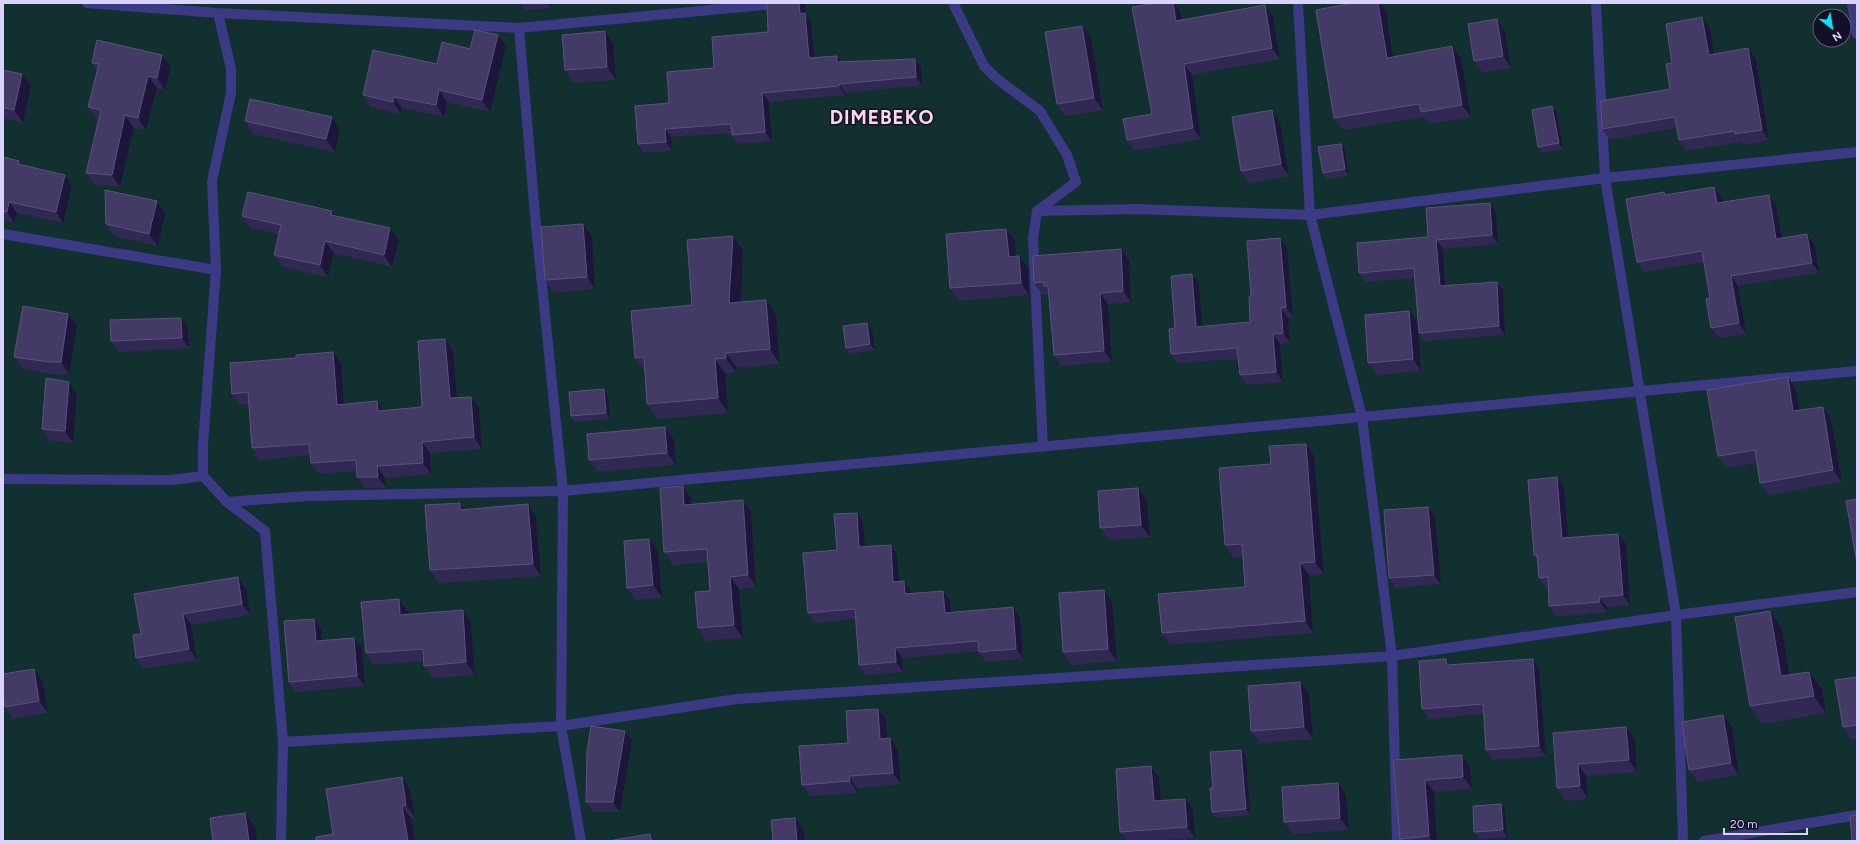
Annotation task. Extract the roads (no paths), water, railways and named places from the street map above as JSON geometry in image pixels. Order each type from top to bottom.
[{"type":"street","points":[[87,3],[218,13],[519,28],[784,3]]},
{"type":"street","points":[[953,3],[984,66],[996,78],[1040,111],[1067,155],[1076,182],[1037,210],[1032,239],[1043,447]]},
{"type":"street","points":[[1298,3],[1310,215],[1362,417],[1392,656],[1397,841]]},
{"type":"street","points":[[1596,3],[1605,178],[1638,392],[1676,615],[1683,841]]},
{"type":"street","points":[[1852,3],[1857,34]]},
{"type":"street","points":[[218,13],[231,69],[231,93],[212,181],[216,270],[203,444],[203,476],[227,502],[265,531],[283,742],[281,841]]},
{"type":"street","points":[[519,28],[536,226],[563,491],[561,726],[581,841]]},
{"type":"street","points":[[1037,210],[1136,209],[1310,215],[1605,178],[1857,152]]},
{"type":"street","points":[[3,234],[216,270]]},
{"type":"street","points":[[227,502],[308,496],[563,491],[1857,371]]},
{"type":"street","points":[[3,480],[171,480],[203,476]]},
{"type":"street","points":[[283,742],[561,726],[737,699],[1392,656],[1676,615],[1857,592]]},
{"type":"street","points":[[1704,841],[1857,815]]},
{"type":"district","name":"DIMEBEKO","points":[[882,117]]}]
